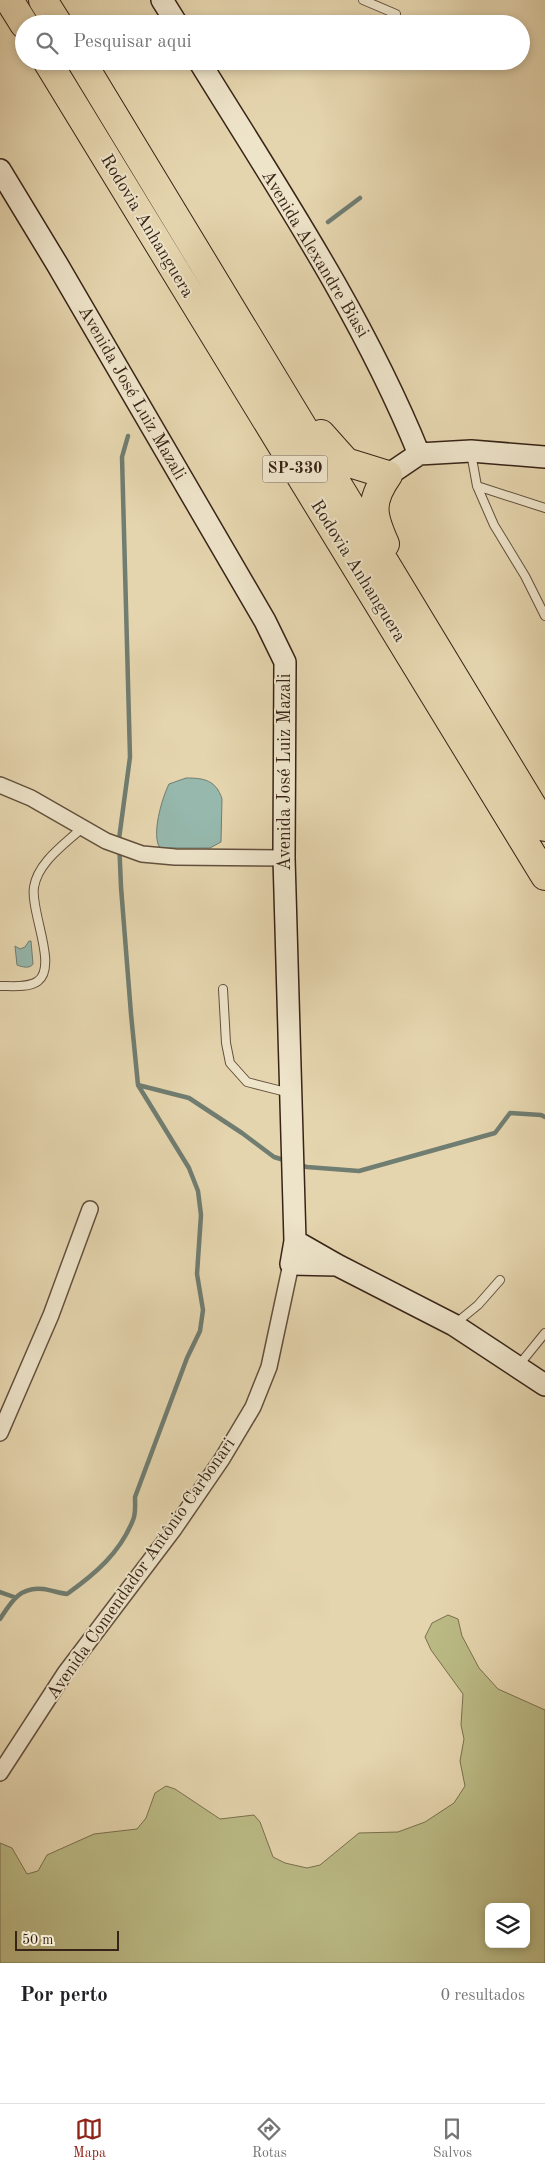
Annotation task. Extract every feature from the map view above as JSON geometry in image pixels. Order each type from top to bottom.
[{"type":"highway","points":[[9,0],[18,15]]},
{"type":"highway","points":[[43,0],[52,15]]},
{"type":"highway","name":"Rodovia Anhanguera","points":[[52,70],[545,876]]},
{"type":"highway","name":"Rodovia Anhanguera","points":[[86,70],[545,827]]},
{"type":"highway","points":[[246,333],[325,440],[346,462],[388,474],[378,490],[374,505],[376,523],[424,626]]},
{"type":"main road","points":[[162,0],[171,15]]},
{"type":"main road","name":"Avenida Alexandre Biasi","points":[[205,70],[352,310],[400,408],[419,454]]},
{"type":"main road","name":"Avenida José Luiz Mazali","points":[[0,170],[58,264],[265,620],[285,662],[284,858],[295,1241]]},
{"type":"main road","points":[[388,474],[419,454],[471,451],[545,457]]},
{"type":"main road","points":[[295,1241],[337,1265],[454,1324],[518,1367],[544,1381]]},
{"type":"main road","name":"Avenida Comendador Antônio Carbonari","points":[[291,1264],[295,1241]]},
{"type":"main road","points":[[291,1264],[337,1265]]},
{"type":"street","points":[[0,785],[31,798],[106,841],[142,854],[175,857],[284,858]]},
{"type":"street","points":[[0,1433],[51,1315],[90,1209]]},
{"type":"street","name":"Avenida Comendador Antônio Carbonari","points":[[0,1773],[65,1673],[196,1498],[222,1460],[248,1415],[269,1367],[291,1264]]},
{"type":"lane","points":[[363,0],[396,14]]},
{"type":"lane","points":[[471,451],[477,486],[494,526],[545,616]]},
{"type":"lane","points":[[477,486],[545,508]]},
{"type":"lane","points":[[0,986],[27,985],[38,981],[44,973],[46,958],[35,914],[34,887],[43,867],[82,828]]},
{"type":"lane","points":[[222,989],[226,1042],[230,1063],[247,1082],[292,1093]]},
{"type":"lane","points":[[454,1324],[478,1305],[500,1280]]},
{"type":"lane","points":[[518,1367],[545,1333]]},
{"type":"green space","points":[[448,1615],[458,1619],[462,1636],[479,1668],[498,1689],[545,1710],[545,1963],[0,1963],[0,1843],[12,1848],[27,1874],[38,1871],[47,1855],[94,1834],[137,1829],[146,1818],[155,1793],[166,1786],[175,1789],[220,1819],[254,1815],[260,1822],[273,1857],[285,1863],[307,1868],[320,1865],[359,1833],[398,1832],[425,1822],[454,1803],[465,1786],[460,1761],[464,1739],[461,1725],[463,1694],[431,1650],[425,1637],[432,1623]]},
{"type":"water","points":[[186,778],[208,781],[213,784],[219,793],[222,799],[221,842],[210,848],[160,848],[157,826],[166,790],[169,784]]},
{"type":"water","points":[[31,941],[32,966],[23,967],[17,965],[15,946],[20,949],[25,947]]},
{"type":"waterway","points":[[328,222],[360,198]]},
{"type":"waterway","points":[[0,1619],[12,1601],[28,1590],[43,1589],[67,1594],[106,1562],[121,1543],[134,1518],[135,1497],[187,1358],[200,1331],[203,1310],[197,1274],[201,1215],[198,1191],[189,1168],[138,1085],[131,1014],[119,839],[130,757],[122,457],[128,436]]},
{"type":"waterway","points":[[138,1085],[189,1098],[274,1157],[287,1161]]},
{"type":"waterway","points":[[299,1165],[359,1171],[495,1133],[510,1113],[541,1115],[545,1117]]},
{"type":"waterway","points":[[0,1592],[14,1597]]}]
